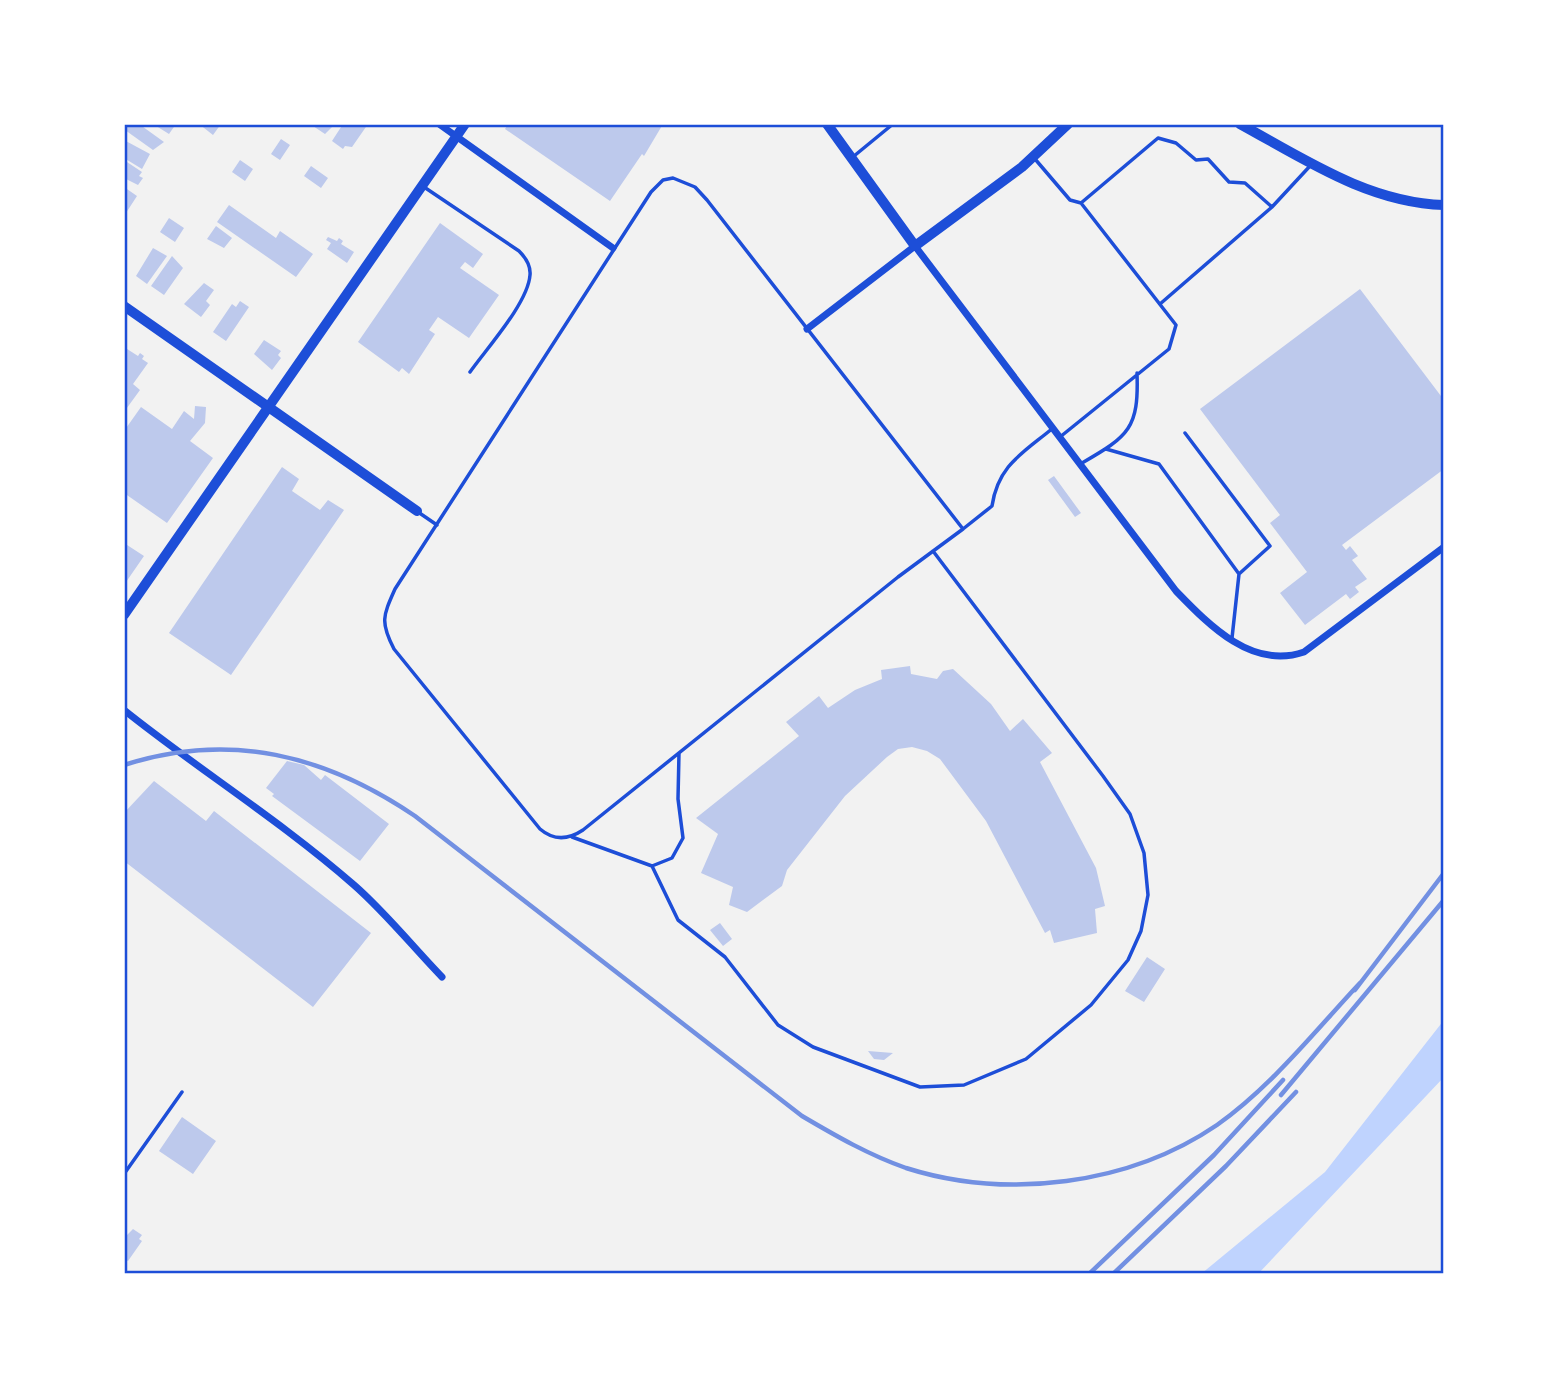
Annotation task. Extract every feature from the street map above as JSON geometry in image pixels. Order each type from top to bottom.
[{"type":"street","points":[[439,124],[613,248]]},
{"type":"street","points":[[124,615],[465,124]]},
{"type":"street","points":[[827,124],[850,160],[1176,591],[1206,621],[1232,640],[1261,655],[1282,657],[1304,652],[1444,547]]},
{"type":"street","points":[[807,329],[1034,157],[1068,124]]},
{"type":"street","points":[[1240,124],[1312,163],[1376,193],[1444,205]]},
{"type":"street","points":[[124,306],[417,511]]},
{"type":"street","points":[[124,710],[177,752],[234,790],[355,886],[442,977]]},
{"type":"lane","points":[[850,160],[893,124]]},
{"type":"lane","points":[[1081,203],[1158,138],[1176,143],[1196,160],[1208,159],[1229,182],[1245,183],[1272,207]]},
{"type":"lane","points":[[1034,157],[1070,200],[1081,203],[1176,325],[1169,349],[1059,437]]},
{"type":"lane","points":[[1160,304],[1272,207],[1312,163]]},
{"type":"lane","points":[[679,753],[678,799],[684,838],[672,858],[652,866],[572,837],[548,836],[394,649],[383,628],[385,612],[395,589],[654,187],[663,180],[684,180],[707,200],[963,529]]},
{"type":"lane","points":[[422,185],[519,251],[530,265],[530,275],[520,301],[470,372]]},
{"type":"lane","points":[[1080,464],[1106,449],[1131,426],[1138,409],[1137,373]]},
{"type":"lane","points":[[572,837],[992,506],[995,487],[1003,470],[1053,428]]},
{"type":"lane","points":[[1185,433],[1270,546],[1239,574],[1232,640]]},
{"type":"lane","points":[[1106,449],[1159,464],[1239,574]]},
{"type":"lane","points":[[417,511],[437,524]]},
{"type":"lane","points":[[652,866],[678,920],[725,957],[778,1025],[813,1047],[920,1087],[964,1085],[1026,1059],[1091,1005],[1128,960],[1141,931],[1148,895],[1144,853],[1130,814],[933,551]]},
{"type":"lane","points":[[124,1174],[182,1092]]},
{"type":"water","points":[[1444,1020],[1444,1077],[1258,1274],[1201,1274],[1325,1172]]},
{"type":"building","points":[[129,124],[139,124],[164,142],[153,150],[125,130]]},
{"type":"building","points":[[153,124],[176,124],[169,134]]},
{"type":"building","points":[[199,124],[221,124],[213,135]]},
{"type":"building","points":[[310,124],[335,124],[325,134]]},
{"type":"building","points":[[343,124],[368,124],[352,147],[345,146],[343,149],[332,141]]},
{"type":"building","points":[[508,124],[663,124],[644,156],[642,154],[610,201],[505,129]]},
{"type":"building","points":[[281,139],[290,145],[280,160],[271,154]]},
{"type":"building","points":[[124,140],[150,154],[142,169],[124,158]]},
{"type":"building","points":[[124,160],[142,172],[139,176],[143,178],[138,185],[124,178]]},
{"type":"building","points":[[240,160],[253,169],[245,181],[232,172]]},
{"type":"building","points":[[311,166],[328,178],[321,188],[304,176]]},
{"type":"building","points":[[124,187],[137,196],[124,216]]},
{"type":"building","points":[[229,205],[276,238],[280,231],[313,254],[296,277],[217,222]]},
{"type":"building","points":[[169,218],[184,228],[175,242],[160,232]]},
{"type":"building","points":[[440,223],[483,254],[473,268],[465,262],[460,268],[499,295],[469,338],[438,317],[429,330],[435,334],[409,374],[402,368],[399,372],[358,342]]},
{"type":"building","points":[[216,226],[232,238],[224,248],[207,239]]},
{"type":"building","points":[[328,237],[337,241],[339,238],[343,241],[341,244],[354,252],[347,263],[327,249],[331,243],[326,240]]},
{"type":"building","points":[[153,248],[167,256],[147,284],[136,276]]},
{"type":"building","points":[[172,256],[183,268],[164,295],[151,286]]},
{"type":"building","points":[[204,283],[214,290],[206,301],[210,305],[201,317],[184,304]]},
{"type":"building","points":[[1360,289],[1444,400],[1444,469],[1342,545],[1346,550],[1350,546],[1358,556],[1352,560],[1367,579],[1355,587],[1359,592],[1350,599],[1346,594],[1305,625],[1280,593],[1307,572],[1270,523],[1280,515],[1200,409]]},
{"type":"building","points":[[240,301],[249,307],[226,341],[213,332],[232,304],[236,307]]},
{"type":"building","points":[[264,340],[281,351],[278,355],[281,358],[272,370],[254,354]]},
{"type":"building","points":[[124,347],[138,356],[140,353],[144,356],[142,359],[148,363],[133,384],[140,390],[124,412]]},
{"type":"building","points":[[195,406],[206,407],[205,423],[190,441],[213,458],[167,523],[124,493],[124,431],[141,407],[172,429],[184,411],[194,419]]},
{"type":"building","points":[[282,467],[299,479],[292,491],[320,510],[328,500],[344,510],[231,675],[169,633]]},
{"type":"building","points":[[1054,476],[1081,513],[1075,517],[1048,480]]},
{"type":"building","points":[[124,543],[144,556],[124,585]]},
{"type":"building","points":[[910,666],[911,674],[937,679],[943,671],[953,669],[991,704],[1010,731],[1023,719],[1052,753],[1040,762],[1096,868],[1105,906],[1095,909],[1097,933],[1054,943],[1050,930],[1045,933],[986,821],[940,759],[927,751],[912,747],[898,749],[887,757],[845,796],[787,870],[782,886],[747,912],[729,905],[733,887],[701,873],[718,834],[696,818],[799,736],[786,722],[819,696],[828,708],[855,690],[882,679],[881,670]]},
{"type":"building","points":[[287,761],[304,765],[321,780],[325,775],[389,824],[360,861],[272,796],[274,794],[266,788]]},
{"type":"building","points":[[154,781],[206,821],[214,811],[371,933],[313,1007],[124,861],[124,813]]},
{"type":"building","points":[[720,923],[732,939],[723,946],[710,930]]},
{"type":"building","points":[[1147,957],[1165,969],[1144,1002],[1125,991]]},
{"type":"building","points":[[868,1051],[893,1053],[884,1060],[874,1059]]},
{"type":"building","points":[[182,1117],[216,1141],[193,1174],[159,1151]]},
{"type":"building","points":[[133,1229],[142,1235],[139,1239],[142,1241],[128,1261],[124,1259],[124,1238]]},
{"type":"railway","points":[[124,765],[163,755],[202,750],[239,750],[276,755],[311,764],[381,795],[415,816],[802,1116],[879,1157],[906,1168],[945,1178],[985,1183],[1066,1181],[1145,1162],[1183,1145],[1217,1125],[1256,1093],[1360,983]]},
{"type":"railway","points":[[1355,990],[1444,873]]},
{"type":"railway","points":[[1281,1095],[1444,900]]},
{"type":"railway","points":[[1089,1274],[1214,1155],[1283,1080]]},
{"type":"railway","points":[[1113,1274],[1226,1166],[1296,1092]]}]
